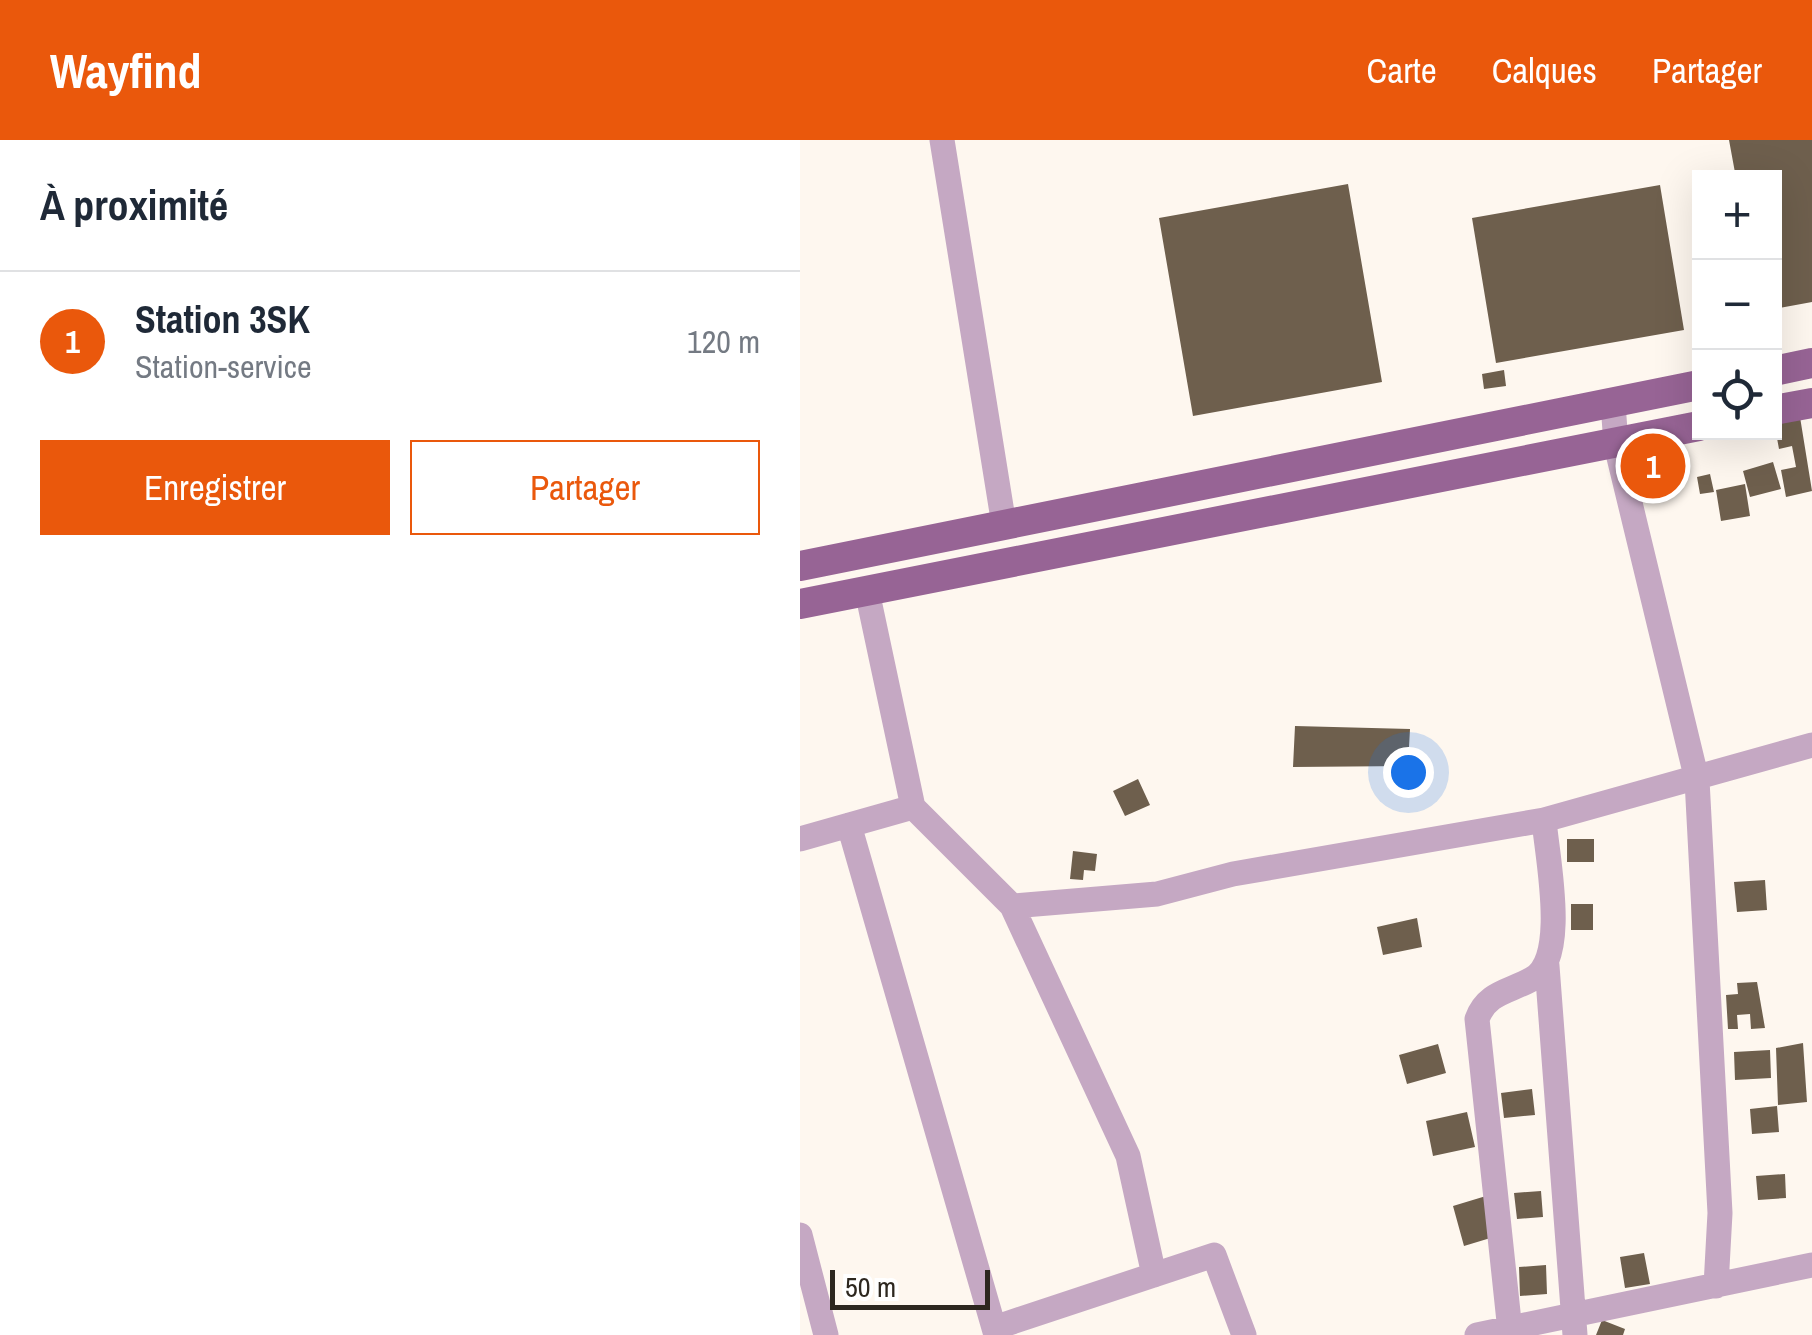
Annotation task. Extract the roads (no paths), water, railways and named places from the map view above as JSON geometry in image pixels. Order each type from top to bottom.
[{"type":"main road","points":[[1782,369],[1812,364]]},
{"type":"main road","points":[[800,566],[1692,388]]},
{"type":"main road","points":[[1782,409],[1812,403]]},
{"type":"main road","points":[[800,604],[1692,428]]},
{"type":"street","points":[[942,140],[1004,526]]},
{"type":"street","points":[[1614,403],[1616,445],[1697,780],[1720,1214],[1716,1286]]},
{"type":"street","points":[[868,591],[913,807],[1012,906],[1128,1156],[1154,1275]]},
{"type":"street","points":[[1012,906],[1157,894],[1233,874],[1544,820],[1812,746]]},
{"type":"street","points":[[800,839],[913,807]]},
{"type":"street","points":[[1544,820],[1553,936],[1546,966],[1574,1326]]},
{"type":"street","points":[[849,825],[995,1331],[1214,1255],[1244,1335]]},
{"type":"street","points":[[1510,1330],[1477,1019],[1482,1006],[1496,994],[1536,978],[1546,966]]},
{"type":"street","points":[[800,1235],[826,1335]]},
{"type":"street","points":[[1477,1335],[1574,1326],[1716,1286],[1812,1265]]},
{"type":"place","name":"Station 3SK","points":[[1653,466]]}]
